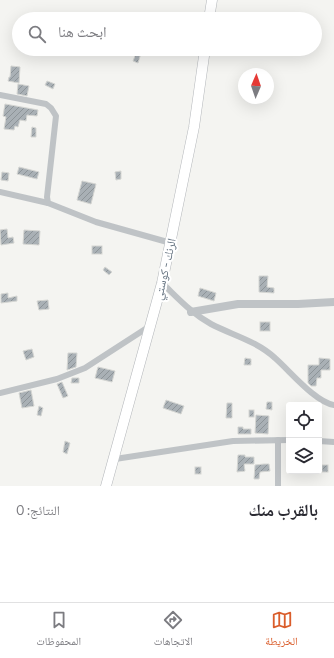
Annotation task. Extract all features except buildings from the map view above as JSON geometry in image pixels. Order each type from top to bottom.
[{"type":"main road","points":[[210,12],[212,0]]},
{"type":"main road","name":"الرنك - كوستي","points":[[106,486],[115,459],[162,283],[194,127],[204,56]]},
{"type":"street","points":[[0,95],[46,104],[51,108],[56,116],[47,197],[48,203]]},
{"type":"street","points":[[0,192],[48,203],[96,222],[171,243]]},
{"type":"street","points":[[162,283],[191,312],[212,324],[245,339],[274,356],[326,404],[334,405]]},
{"type":"street","points":[[191,312],[238,304],[298,304],[334,302]]},
{"type":"street","points":[[0,393],[57,379],[84,368],[150,326]]},
{"type":"street","points":[[278,440],[278,486]]},
{"type":"street","points":[[115,459],[233,441],[286,440]]},
{"type":"street","points":[[322,441],[334,442]]}]
